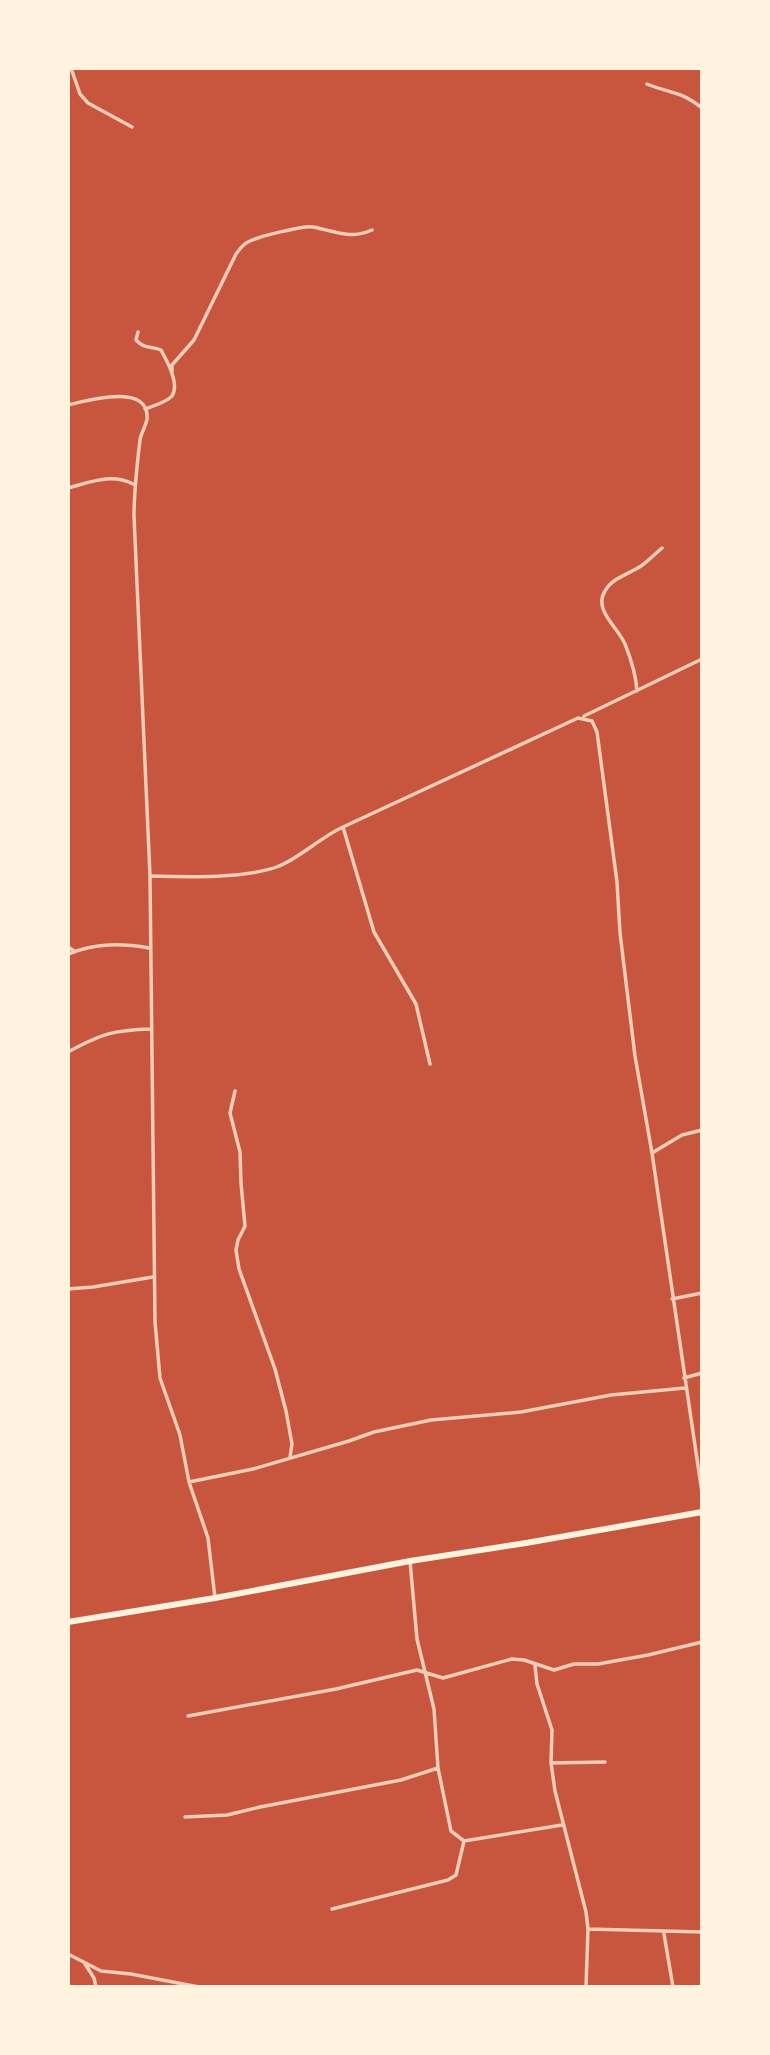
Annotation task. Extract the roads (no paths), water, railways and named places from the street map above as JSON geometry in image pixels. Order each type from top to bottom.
[{"type":"main road","points":[[68,1622],[215,1598],[410,1561],[527,1544],[702,1513]]},
{"type":"street","points":[[71,68],[80,94],[88,103],[132,127]]},
{"type":"street","points":[[647,84],[688,97],[702,108]]},
{"type":"street","points":[[145,409],[170,398],[173,394],[172,365],[194,340],[244,243],[302,227],[359,236],[372,230]]},
{"type":"street","points":[[138,332],[136,340],[140,344],[146,348],[162,350],[172,374]]},
{"type":"street","points":[[68,405],[107,396],[123,396],[139,402],[145,409],[147,419],[141,435],[134,484],[134,539],[150,876],[156,1342],[160,1378],[180,1435],[189,1482],[208,1538],[215,1598]]},
{"type":"street","points":[[68,488],[108,478],[120,478],[134,484]]},
{"type":"street","points":[[637,691],[631,661],[623,640],[608,620],[601,602],[605,590],[615,580],[641,566],[662,548]]},
{"type":"street","points":[[150,876],[190,877],[278,867],[321,838],[343,827],[702,659]]},
{"type":"street","points":[[582,717],[592,721],[597,732],[617,882],[620,933],[635,1056],[652,1153],[702,1493]]},
{"type":"street","points":[[343,827],[374,932],[416,1004],[430,1063]]},
{"type":"street","points":[[68,954],[104,944],[149,948]]},
{"type":"street","points":[[68,947],[74,951]]},
{"type":"street","points":[[68,1052],[103,1034],[120,1030],[151,1029]]},
{"type":"street","points":[[235,1091],[230,1113],[240,1152],[245,1226],[236,1250],[239,1269],[275,1369],[286,1411],[292,1444],[290,1457]]},
{"type":"street","points":[[652,1153],[682,1135],[702,1130]]},
{"type":"street","points":[[68,1289],[154,1277]]},
{"type":"street","points":[[672,1298],[702,1293]]},
{"type":"street","points":[[684,1378],[702,1373]]},
{"type":"street","points":[[189,1482],[253,1469],[374,1432],[432,1420],[505,1414],[611,1395],[685,1388]]},
{"type":"street","points":[[410,1561],[417,1639],[434,1709],[438,1768],[451,1831],[464,1841],[562,1825]]},
{"type":"street","points":[[188,1716],[336,1689],[417,1670],[443,1678],[512,1660],[524,1660],[554,1670],[573,1664],[598,1664],[702,1642]]},
{"type":"street","points":[[536,1666],[542,1702],[552,1730],[551,1763],[562,1825],[586,1912],[586,1987]]},
{"type":"street","points":[[551,1763],[605,1762]]},
{"type":"street","points":[[185,1817],[227,1815],[401,1780],[438,1768]]},
{"type":"street","points":[[332,1909],[448,1880],[456,1875],[464,1841]]},
{"type":"street","points":[[588,1929],[702,1932]]},
{"type":"street","points":[[664,1933],[673,1987]]},
{"type":"street","points":[[71,1955],[87,1965],[96,1987]]},
{"type":"street","points":[[71,1955],[101,1971],[200,1987]]}]
